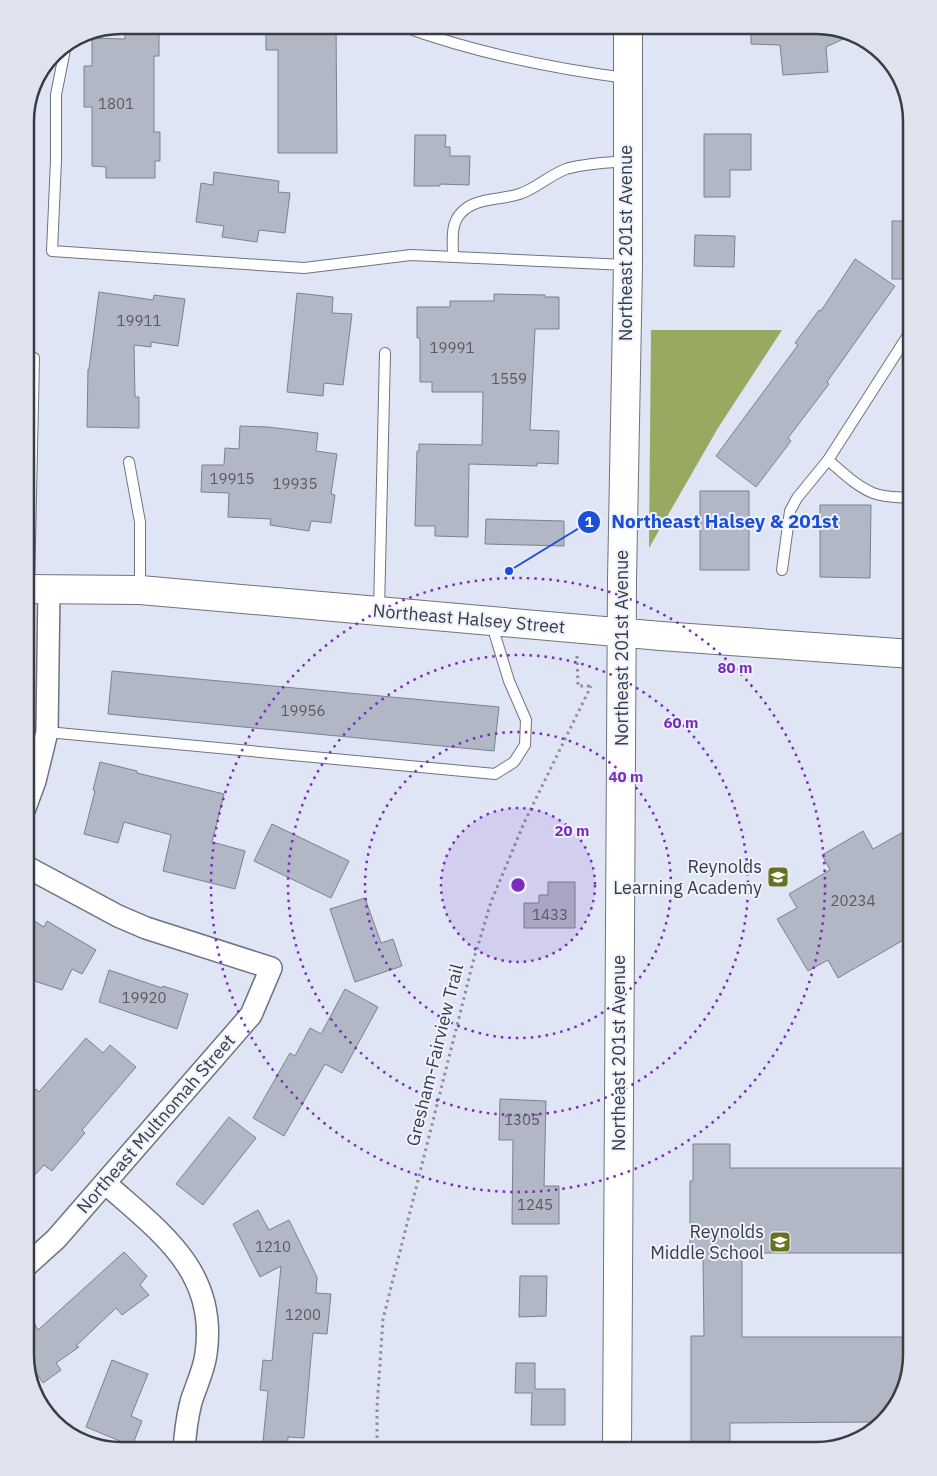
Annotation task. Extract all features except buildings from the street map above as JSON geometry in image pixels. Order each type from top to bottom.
[{"type":"street","name":"Northeast 201st Avenue","points":[[617,1442],[623,457],[628,265],[628,34]]},
{"type":"street","name":"Northeast Halsey Street","points":[[34,589],[140,590],[622,633],[903,654]]},
{"type":"street","points":[[34,589],[47,732],[34,784]]},
{"type":"street","name":"Northeast Multnomah Street","points":[[34,871],[118,916],[139,925],[271,968],[251,1015],[56,1239],[34,1259]]},
{"type":"street","points":[[105,1183],[167,1238],[183,1257],[197,1281],[206,1309],[208,1331],[206,1356],[189,1410],[185,1442]]},
{"type":"lane","points":[[424,34],[441,40],[578,72],[627,78]]},
{"type":"lane","points":[[64,55],[56,95],[56,160],[52,251],[304,268],[410,255],[628,265]]},
{"type":"lane","points":[[453,257],[453,233],[456,218],[471,204],[521,194],[566,170],[581,166],[627,162]]},
{"type":"lane","points":[[782,570],[790,510],[797,498],[828,460],[903,343]]},
{"type":"lane","points":[[378,611],[385,353]]},
{"type":"lane","points":[[34,358],[34,589]]},
{"type":"lane","points":[[828,460],[857,484],[874,494],[903,497]]},
{"type":"lane","points":[[129,462],[140,522],[140,590]]},
{"type":"lane","points":[[47,732],[495,774],[514,762],[525,745],[526,720],[509,681],[490,621]]},
{"type":"path","points":[[577,629],[578,686],[622,689]]},
{"type":"path","name":"Gresham-Fairview Trail","points":[[377,1442],[377,1407],[383,1319],[473,962],[491,902],[524,822],[591,686]]},
{"type":"green space","points":[[651,330],[782,330],[718,428],[649,548]]},
{"type":"place","name":"Northeast Halsey & 201st","points":[[509,571]]},
{"type":"place","name":"Reynolds Learning Academy","points":[[778,877]]},
{"type":"place","name":"Reynolds Middle School","points":[[780,1242]]}]
